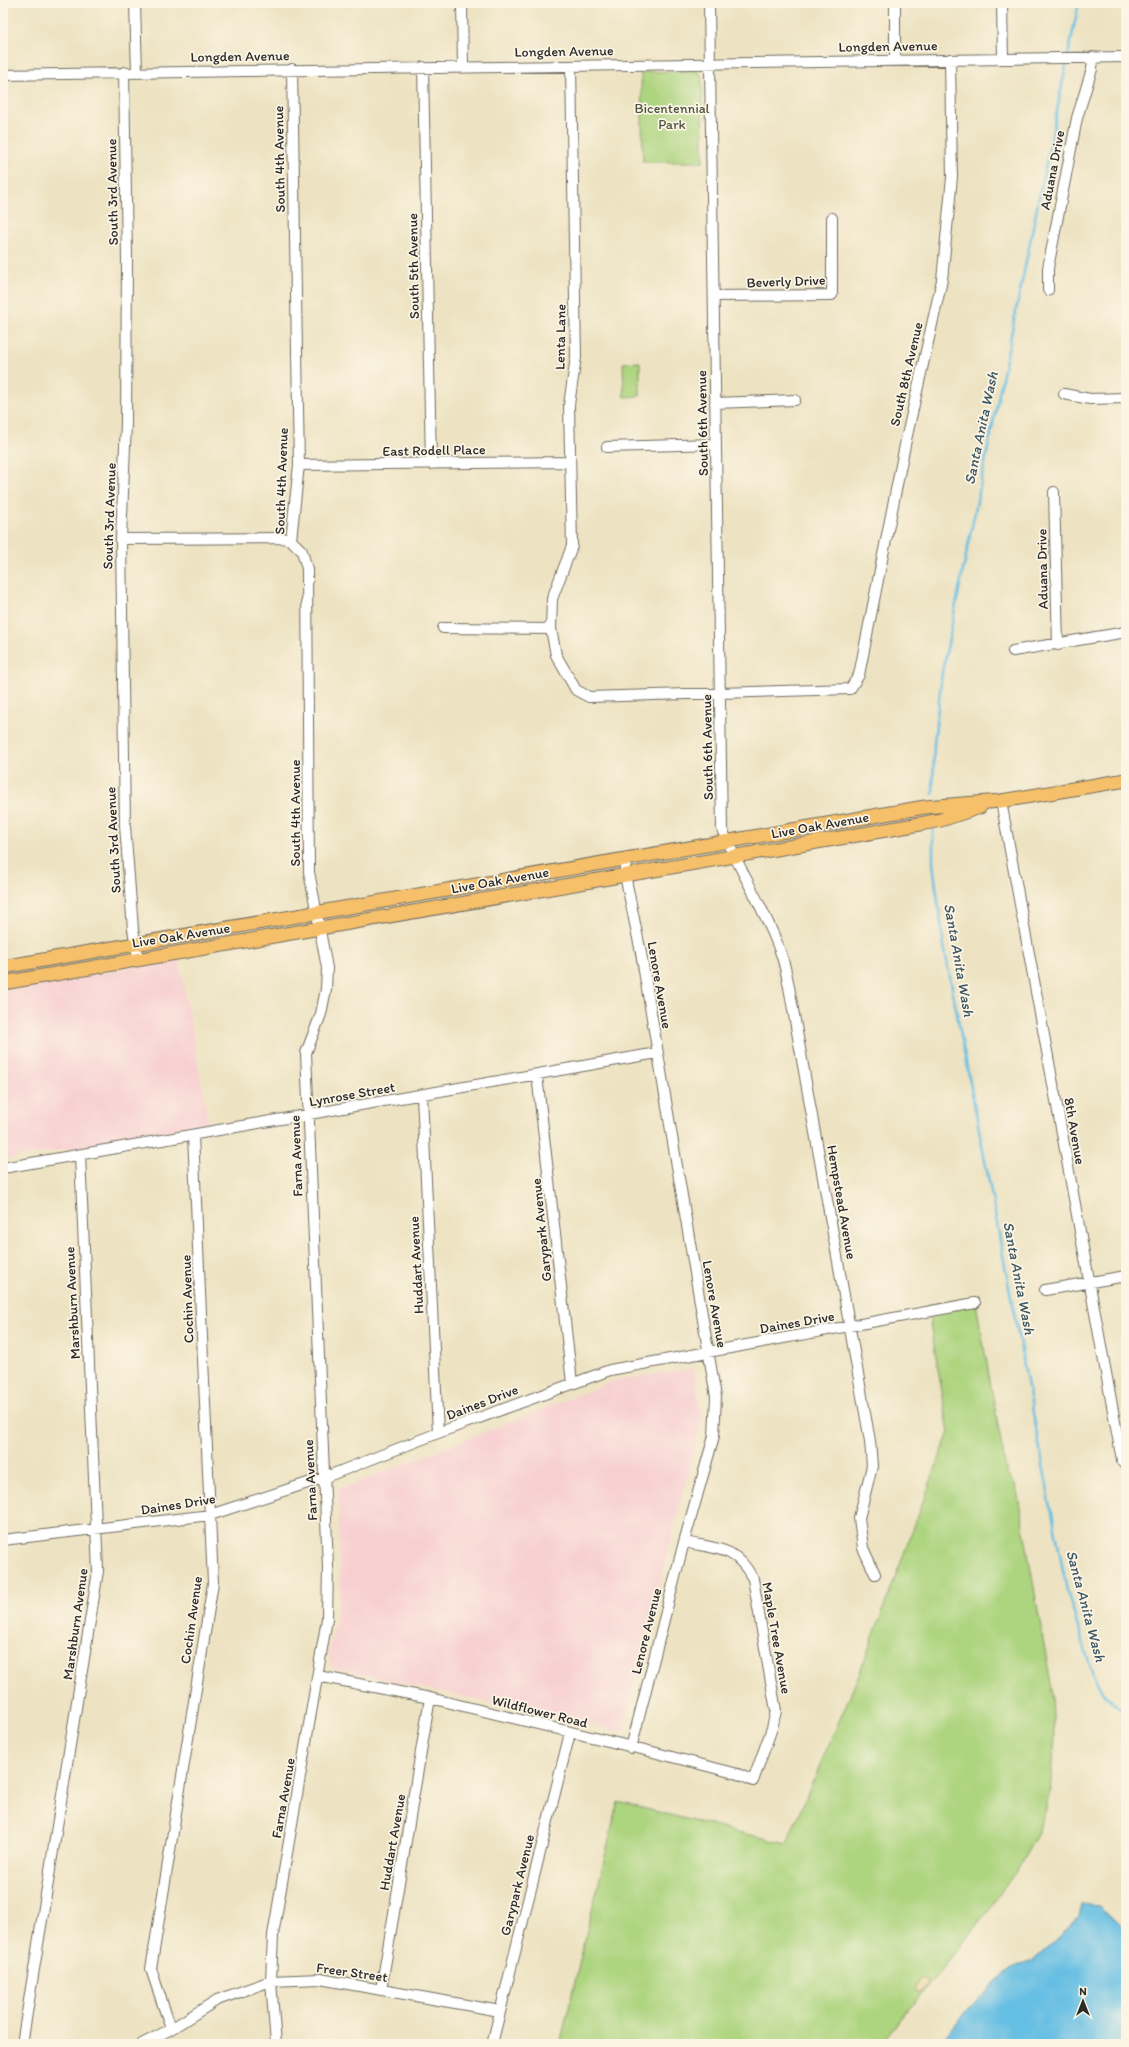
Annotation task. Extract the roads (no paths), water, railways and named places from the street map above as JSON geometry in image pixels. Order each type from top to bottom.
[{"type":"main road","name":"Live Oak Avenue","points":[[3,967],[318,914],[925,807],[1001,801],[1126,780]]},
{"type":"main road","name":"Live Oak Avenue","points":[[3,983],[941,820],[1001,801]]},
{"type":"street","points":[[135,3],[137,72]]},
{"type":"street","points":[[462,3],[463,67]]},
{"type":"street","name":"South 6th Avenue","points":[[709,3],[722,829],[728,842]]},
{"type":"street","points":[[894,3],[895,60]]},
{"type":"street","points":[[1002,3],[1003,58]]},
{"type":"street","name":"Longden Avenue","points":[[3,75],[1126,56]]},
{"type":"street","name":"Aduana Drive","points":[[1048,290],[1048,268],[1076,118],[1092,69],[1093,57]]},
{"type":"street","name":"South 8th Avenue","points":[[850,689],[859,675],[906,440],[942,280],[952,177],[950,59]]},
{"type":"street","name":"Lenta Lane","points":[[571,66],[576,357],[569,405],[572,546],[552,599],[550,629],[556,655],[576,690],[589,697],[850,689]]},
{"type":"street","name":"South 5th Avenue","points":[[423,67],[432,464]]},
{"type":"street","name":"South 4th Avenue","points":[[292,69],[299,465],[291,540],[302,551],[307,569],[309,872],[318,914]]},
{"type":"street","name":"South 3rd Avenue","points":[[124,72],[127,258],[126,423],[121,539],[125,826],[135,944],[138,959]]},
{"type":"street","name":"Beverly Drive","points":[[714,296],[832,295],[832,218]]},
{"type":"street","points":[[1064,394],[1090,399],[1126,398]]},
{"type":"street","points":[[715,403],[796,400]]},
{"type":"street","points":[[607,447],[716,444]]},
{"type":"street","name":"East Rodell Place","points":[[299,465],[570,462]]},
{"type":"street","name":"Aduana Drive","points":[[1054,492],[1058,645]]},
{"type":"street","points":[[121,539],[282,538],[291,540]]},
{"type":"street","points":[[443,628],[550,629]]},
{"type":"street","points":[[1013,651],[1058,645],[1126,632]]},
{"type":"street","name":"8th Avenue","points":[[1001,801],[1088,1282],[1122,1460],[1126,1466]]},
{"type":"street","name":"Hempstead Avenue","points":[[728,842],[782,954],[788,980],[870,1441],[872,1466],[859,1518],[863,1548],[875,1574]]},
{"type":"street","name":"Lenore Avenue","points":[[625,860],[625,875],[641,953],[716,1397],[714,1436],[684,1542],[631,1748]]},
{"type":"street","name":"Farna Avenue","points":[[276,2044],[271,1981],[273,1935],[327,1619],[328,1566],[323,1478],[306,1053],[321,1014],[326,989],[327,968],[318,914]]},
{"type":"street","name":"Lynrose Street","points":[[3,1168],[422,1096],[657,1053]]},
{"type":"street","name":"Garypark Avenue","points":[[538,1075],[572,1383]]},
{"type":"street","name":"Huddart Avenue","points":[[422,1096],[438,1433]]},
{"type":"street","name":"Cochin Avenue","points":[[171,2029],[151,1969],[213,1583],[194,1136]]},
{"type":"street","name":"Marshburn Avenue","points":[[22,2044],[98,1571],[80,1155]]},
{"type":"street","points":[[1045,1290],[1126,1276]]},
{"type":"street","name":"Daines Drive","points":[[3,1540],[210,1516],[323,1478],[438,1433],[610,1370],[975,1303]]},
{"type":"street","name":"Maple Tree Avenue","points":[[684,1542],[730,1552],[745,1563],[753,1579],[776,1711],[772,1728],[753,1781]]},
{"type":"street","name":"Wildflower Road","points":[[318,1676],[430,1698],[738,1774],[753,1781]]},
{"type":"street","name":"Huddart Avenue","points":[[381,1990],[430,1698]]},
{"type":"street","name":"Garypark Avenue","points":[[492,2044],[570,1733]]},
{"type":"street","name":"Freer Street","points":[[142,2044],[171,2029],[216,2000],[271,1981],[320,1979],[500,2011]]},
{"type":"water","points":[[1082,1905],[1100,1907],[1126,1932],[1126,2044],[940,2044],[958,2021],[994,1983],[1014,1967],[1033,1961],[1069,1928],[1079,1916]]},
{"type":"waterway","name":"Santa Anita Wash","points":[[1068,55],[1079,3]]},
{"type":"waterway","name":"Santa Anita Wash","points":[[933,794],[934,743],[942,673],[1067,61]]},
{"type":"waterway","name":"Santa Anita Wash","points":[[933,830],[933,864],[944,946],[1067,1591],[1093,1675],[1104,1695],[1126,1714]]},
{"type":"park label","name":"Bicentennial Park","points":[[672,116]]}]
